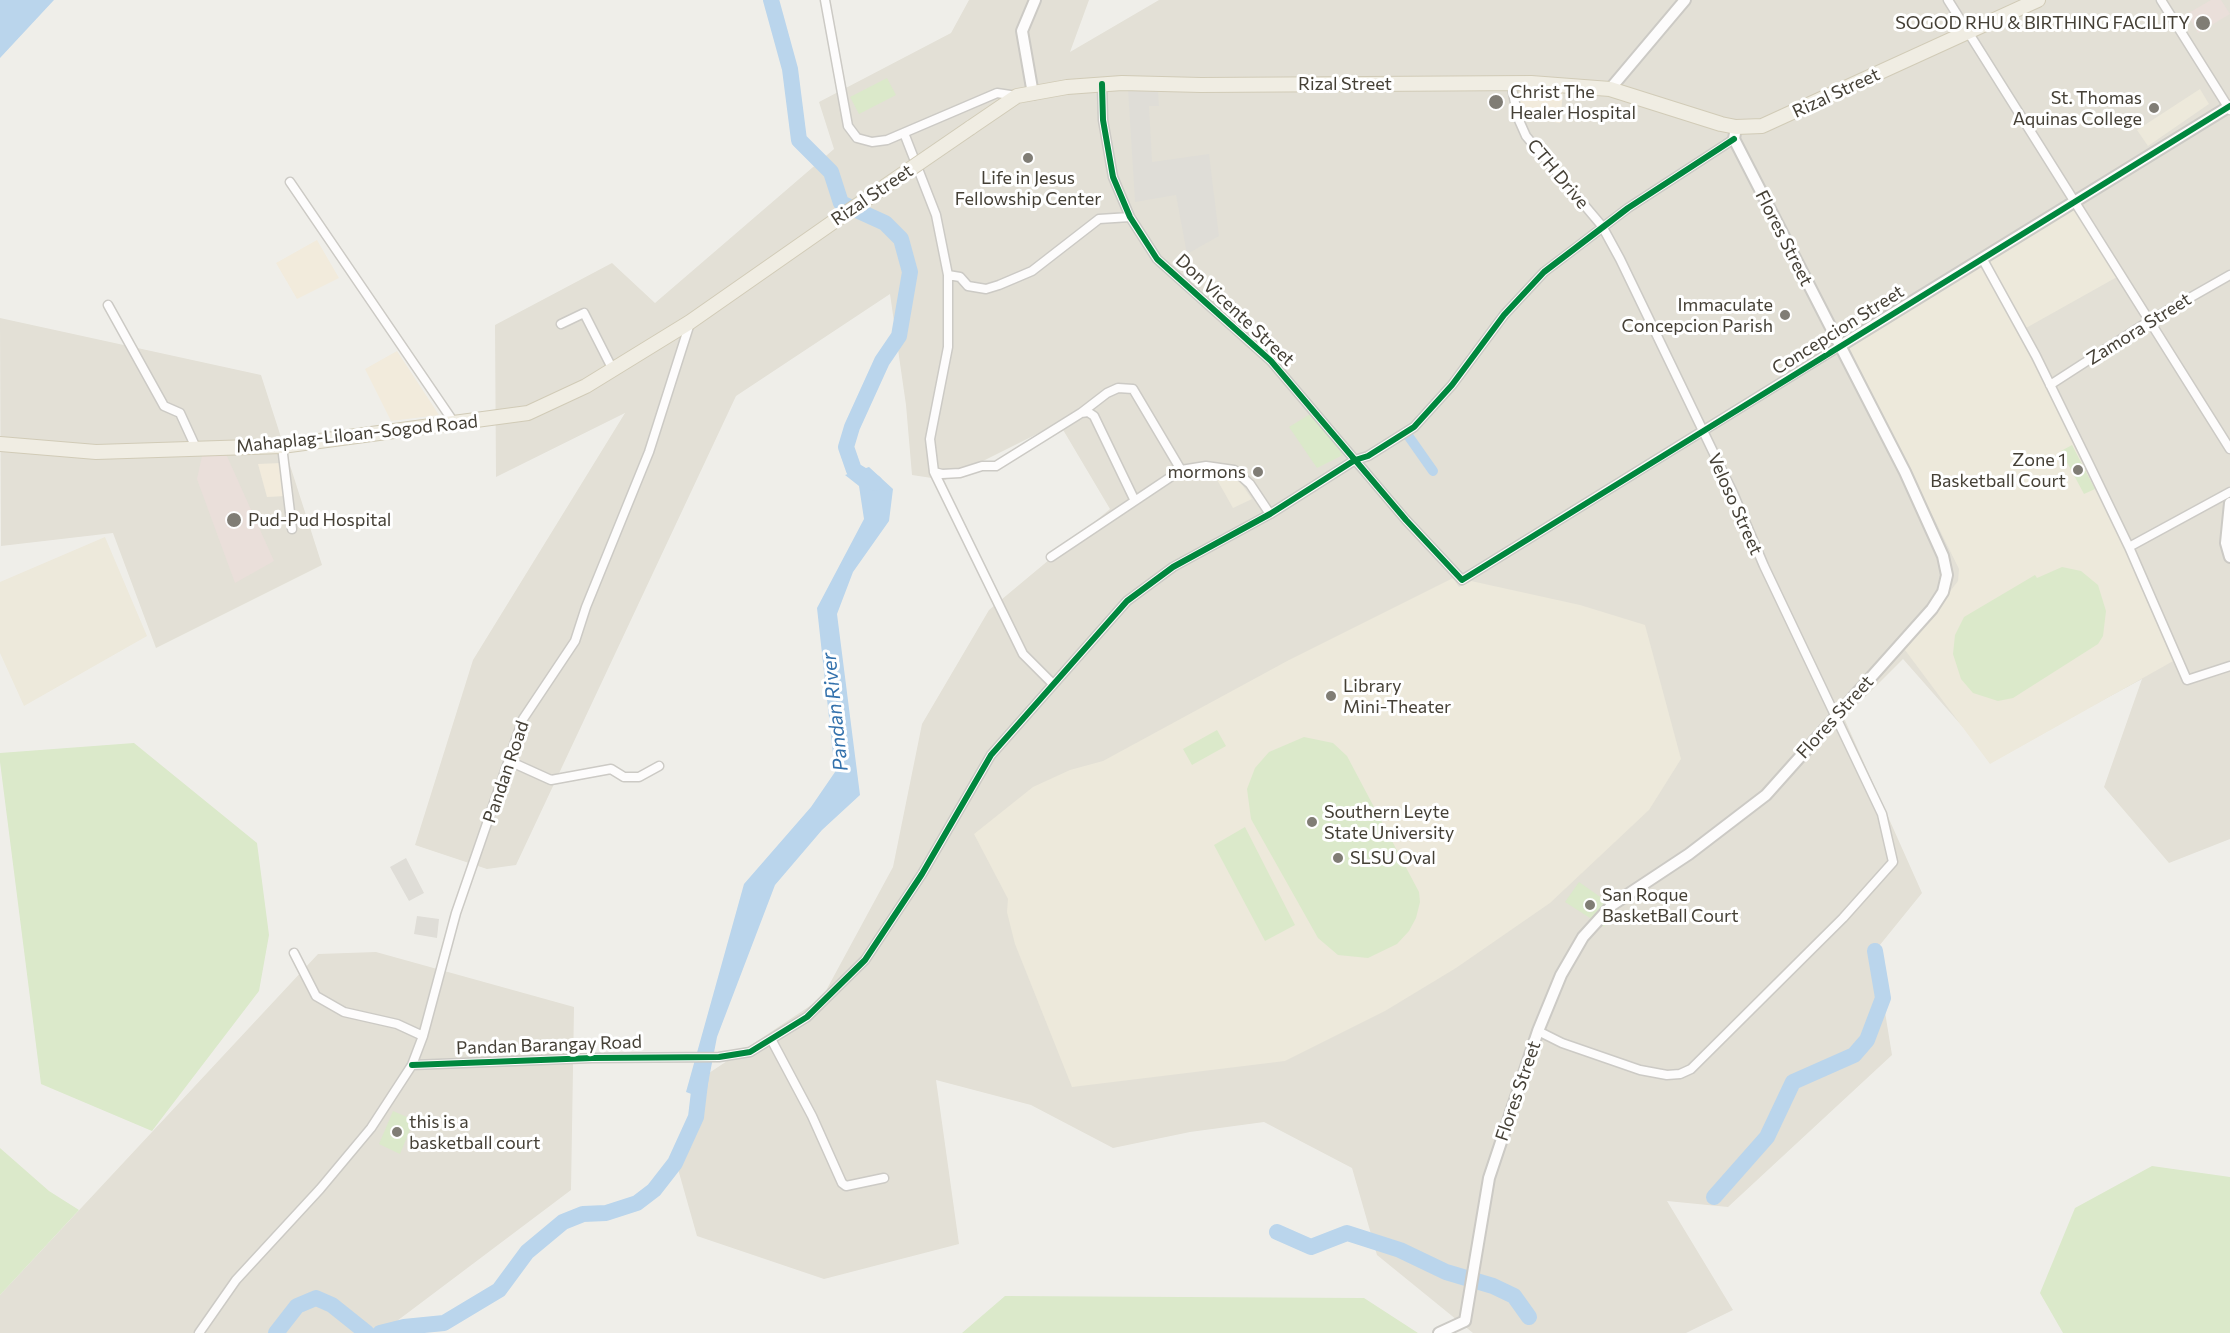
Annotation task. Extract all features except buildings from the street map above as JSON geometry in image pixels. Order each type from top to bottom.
[{"type":"main road","name":"Rizal Street","points":[[690,322],[1017,96],[1067,87],[1102,84],[1511,83],[1610,89],[1735,133],[1762,126],[2037,0]]},
{"type":"main road","name":"Mahaplag-Liloan-Sogod Road","points":[[0,444],[96,452],[282,446],[528,413],[586,386],[690,322]]},
{"type":"street","points":[[825,0],[848,126],[857,138],[872,142],[887,140],[997,93],[1017,96]]},
{"type":"street","points":[[1033,94],[1022,31],[1035,0]]},
{"type":"street","points":[[1610,89],[1685,0]]},
{"type":"street","points":[[1948,0],[2230,449]]},
{"type":"street","points":[[2161,0],[2229,108]]},
{"type":"street","name":"CTH Drive","points":[[1511,83],[1518,118],[1526,136],[1602,226]]},
{"type":"street","name":"Don Vicente Street","points":[[1102,84],[1106,148],[1113,177],[1130,217],[1157,259],[1271,361],[1462,580]]},
{"type":"street","name":"Concepcion Street","points":[[1462,580],[2229,108]]},
{"type":"street","points":[[904,133],[936,215],[948,275],[948,347],[930,439],[934,472],[1023,654],[1052,683]]},
{"type":"street","name":"Pandan Barangay Road","points":[[412,1065],[687,1056],[719,1057],[750,1052],[807,1017],[865,960],[922,874],[991,755],[1127,600],[1173,567],[1270,514],[1355,460],[1368,456],[1414,427],[1452,385],[1504,315],[1544,272],[1602,226],[1735,133]]},
{"type":"street","name":"Flores Street","points":[[1439,1333],[1465,1321],[1489,1178],[1512,1103],[1562,975],[1583,937],[1612,905],[1731,825],[1766,795],[1932,609],[1943,592],[1947,575],[1943,556],[1925,514],[1735,133]]},
{"type":"street","points":[[290,182],[455,424]]},
{"type":"street","points":[[948,275],[960,277],[968,286],[986,288],[999,285],[1032,271],[1099,219],[1130,217]]},
{"type":"street","name":"Veloso Street","points":[[1539,1031],[1562,1043],[1640,1070],[1680,1074],[1691,1069],[1843,918],[1893,862],[1882,814],[1834,718],[1733,493],[1602,226]]},
{"type":"street","points":[[1982,258],[2050,385],[2129,547],[2187,680],[2230,666]]},
{"type":"street","name":"Zamora Street","points":[[2050,385],[2149,321],[2230,274]]},
{"type":"street","points":[[108,305],[164,406],[180,413],[197,450]]},
{"type":"street","points":[[561,324],[584,313],[612,368]]},
{"type":"street","name":"Pandan Road","points":[[412,1065],[423,1036],[453,923],[523,719],[575,641],[586,607],[649,452],[690,322]]},
{"type":"street","points":[[934,472],[960,473],[982,466],[996,466],[1118,388],[1133,389],[1181,470]]},
{"type":"street","points":[[1081,413],[1089,412],[1094,416],[1134,499]]},
{"type":"street","points":[[282,446],[292,529]]},
{"type":"street","points":[[1051,557],[1134,499],[1181,470],[1206,466],[1234,470],[1250,484],[1270,514]]},
{"type":"street","points":[[2129,547],[2230,492]]},
{"type":"street","points":[[2230,503],[2226,543],[2230,557]]},
{"type":"street","points":[[509,761],[551,780],[610,769],[624,777],[639,777],[659,766]]},
{"type":"street","points":[[294,953],[316,996],[344,1012],[397,1024],[423,1036]]},
{"type":"street","points":[[771,1039],[812,1116],[842,1183],[846,1186],[884,1178]]},
{"type":"street","points":[[199,1333],[236,1280],[320,1189],[371,1128],[412,1065]]},
{"type":"shaded area","points":[[969,0],[1089,0],[1070,52],[1159,0],[2230,0],[2230,839],[2169,863],[2104,787],[2142,679],[1992,760],[1903,659],[1844,718],[1922,893],[1875,951],[1892,1055],[1728,1207],[1667,1201],[1733,1310],[1686,1333],[1473,1333],[1377,1255],[1352,1168],[1264,1122],[1190,1132],[1113,1148],[1031,1105],[936,1080],[959,1244],[824,1279],[697,1236],[674,1155],[709,1073],[822,998],[893,867],[922,724],[989,610],[1110,509],[1059,423],[945,480],[912,475],[906,405],[890,294],[736,396],[516,865],[487,869],[415,845],[473,660],[625,413],[496,477],[495,325],[612,263],[655,303],[834,149],[819,102],[951,33]]},
{"type":"shaded area","name":"SOGOD RHU & BIRTHING FACILITY","points":[[2211,0],[2221,0],[2230,14],[2198,33],[2187,14]]},
{"type":"shaded area","points":[[1518,87],[1563,92],[1560,123],[1521,117]]},
{"type":"shaded area","points":[[2200,89],[2209,104],[2148,146],[2137,130]]},
{"type":"shaded area","points":[[1128,90],[1158,90],[1159,106],[1149,106],[1152,162],[1209,154],[1219,236],[1187,254],[1176,195],[1135,202]]},
{"type":"shaded area","points":[[2073,209],[2117,277],[2026,328],[1988,260]]},
{"type":"shaded area","points":[[317,240],[339,278],[297,299],[276,263]]},
{"type":"shaded area","points":[[1981,264],[2046,387],[2125,549],[2175,660],[1990,764],[1905,650],[1958,581],[1959,569],[1849,347]]},
{"type":"shaded area","points":[[0,318],[261,375],[322,565],[156,648],[113,533],[1,546]]},
{"type":"shaded area","points":[[397,351],[439,415],[391,421],[365,369]]},
{"type":"shaded area","name":"Pud-Pud Hospital","points":[[226,454],[274,561],[235,583],[197,479],[202,456]]},
{"type":"shaded area","points":[[281,463],[286,496],[267,497],[258,464]]},
{"type":"shaded area","points":[[1211,469],[1226,470],[1236,476],[1252,499],[1233,508]]},
{"type":"shaded area","points":[[105,537],[147,636],[24,706],[0,653],[0,582]]},
{"type":"shaded area","name":"Southern Leyte State University","points":[[1453,578],[1459,587],[1471,581],[1580,605],[1645,625],[1681,759],[1649,810],[1550,903],[1456,968],[1385,1011],[1285,1061],[1072,1087],[1015,944],[1007,912],[1008,899],[974,834],[1033,787],[1070,770],[1103,761],[1289,660]]},
{"type":"shaded area","points":[[406,858],[424,893],[409,901],[390,867]]},
{"type":"shaded area","points":[[417,916],[439,919],[437,938],[414,934]]},
{"type":"shaded area","points":[[376,952],[574,1007],[571,1190],[381,1333],[0,1333],[0,1295],[318,954]]},
{"type":"green space","points":[[887,78],[896,95],[859,114],[850,97]]},
{"type":"green space","points":[[1312,413],[1343,455],[1317,468],[1289,427]]},
{"type":"green space","name":"Zone 1 Basketball Court","points":[[2072,445],[2095,489],[2084,494],[2061,451]]},
{"type":"green space","points":[[2062,567],[2081,571],[2098,585],[2106,611],[2103,636],[2098,644],[2013,698],[1998,701],[1973,693],[1961,679],[1953,654],[1955,635],[1964,617],[2035,575],[2037,578]]},
{"type":"green space","points":[[1217,730],[1226,746],[1192,765],[1183,749]]},
{"type":"green space","name":"SLSU Oval","points":[[1304,737],[1333,743],[1347,756],[1419,892],[1420,902],[1416,918],[1409,931],[1397,944],[1368,958],[1338,955],[1318,938],[1251,819],[1247,789],[1255,768],[1269,752]]},
{"type":"green space","points":[[134,743],[257,843],[269,935],[259,991],[152,1131],[41,1084],[0,762],[0,753]]},
{"type":"green space","points":[[1245,827],[1295,925],[1265,941],[1214,845]]},
{"type":"green space","name":"San Roque BasketBall Court","points":[[1579,882],[1616,908],[1604,927],[1565,902]]},
{"type":"green space","name":"this is a basketball court","points":[[393,1111],[414,1120],[400,1154],[379,1144]]},
{"type":"green space","points":[[0,1148],[49,1191],[79,1210],[0,1295]]},
{"type":"green space","points":[[2152,1166],[2230,1177],[2230,1333],[2063,1333],[2040,1293],[2075,1208]]},
{"type":"green space","points":[[1005,1296],[1364,1298],[1418,1333],[962,1333]]},
{"type":"water","points":[[0,0],[54,0],[0,58]]},
{"type":"water","points":[[869,467],[893,489],[889,521],[853,572],[837,614],[860,795],[822,830],[775,885],[717,1037],[705,1099],[686,1092],[744,884],[811,807],[835,772],[817,608],[864,519],[859,486],[845,475]]},
{"type":"waterway","name":"Pandan River","points":[[771,0],[790,69],[799,140],[831,172],[841,203],[885,223],[901,239],[910,272],[899,336],[882,361],[852,427],[846,447],[854,470],[875,483]]},
{"type":"waterway","points":[[1407,434],[1433,471]]},
{"type":"waterway","points":[[1714,1197],[1767,1137],[1793,1082],[1854,1055],[1867,1040],[1883,998],[1875,951]]},
{"type":"waterway","name":"Pandan River","points":[[380,1333],[404,1327],[444,1323],[499,1290],[527,1252],[563,1222],[583,1214],[606,1213],[637,1203],[654,1190],[675,1163],[696,1117],[701,1075]]},
{"type":"waterway","points":[[1277,1232],[1311,1247],[1347,1233],[1400,1250],[1446,1272],[1493,1286],[1514,1296],[1529,1317]]},
{"type":"waterway","name":"Pandan River","points":[[276,1333],[297,1306],[316,1298],[332,1305],[367,1333]]},
{"type":"cycle path","points":[[1102,84],[1103,120],[1113,177],[1130,217],[1157,259],[1271,361],[1406,520],[1462,580],[2230,106]]},
{"type":"cycle path","points":[[412,1065],[592,1058],[719,1057],[750,1052],[807,1017],[865,960],[922,874],[991,755],[1127,601],[1173,567],[1270,514],[1355,460],[1368,456],[1414,427],[1452,385],[1504,315],[1544,272],[1628,208],[1734,139]]},
{"type":"place","name":"SOGOD RHU & BIRTHING FACILITY","points":[[2203,23]]},
{"type":"place","name":"Christ The Healer Hospital","points":[[1496,102]]},
{"type":"place","name":"St. Thomas Aquinas College","points":[[2154,108]]},
{"type":"place","name":"Life in Jesus Fellowship Center","points":[[1028,158]]},
{"type":"place","name":"Immaculate Concepcion Parish","points":[[1785,315]]},
{"type":"place","name":"Zone 1 Basketball Court","points":[[2078,470]]},
{"type":"place","name":"mormons","points":[[1258,472]]},
{"type":"place","name":"Pud-Pud Hospital","points":[[234,520]]},
{"type":"place","name":"Library Mini-Theater","points":[[1331,696]]},
{"type":"place","name":"Southern Leyte State University","points":[[1312,822]]},
{"type":"place","name":"SLSU Oval","points":[[1338,858]]},
{"type":"place","name":"San Roque BasketBall Court","points":[[1590,905]]},
{"type":"place","name":"this is a basketball court","points":[[397,1132]]}]
